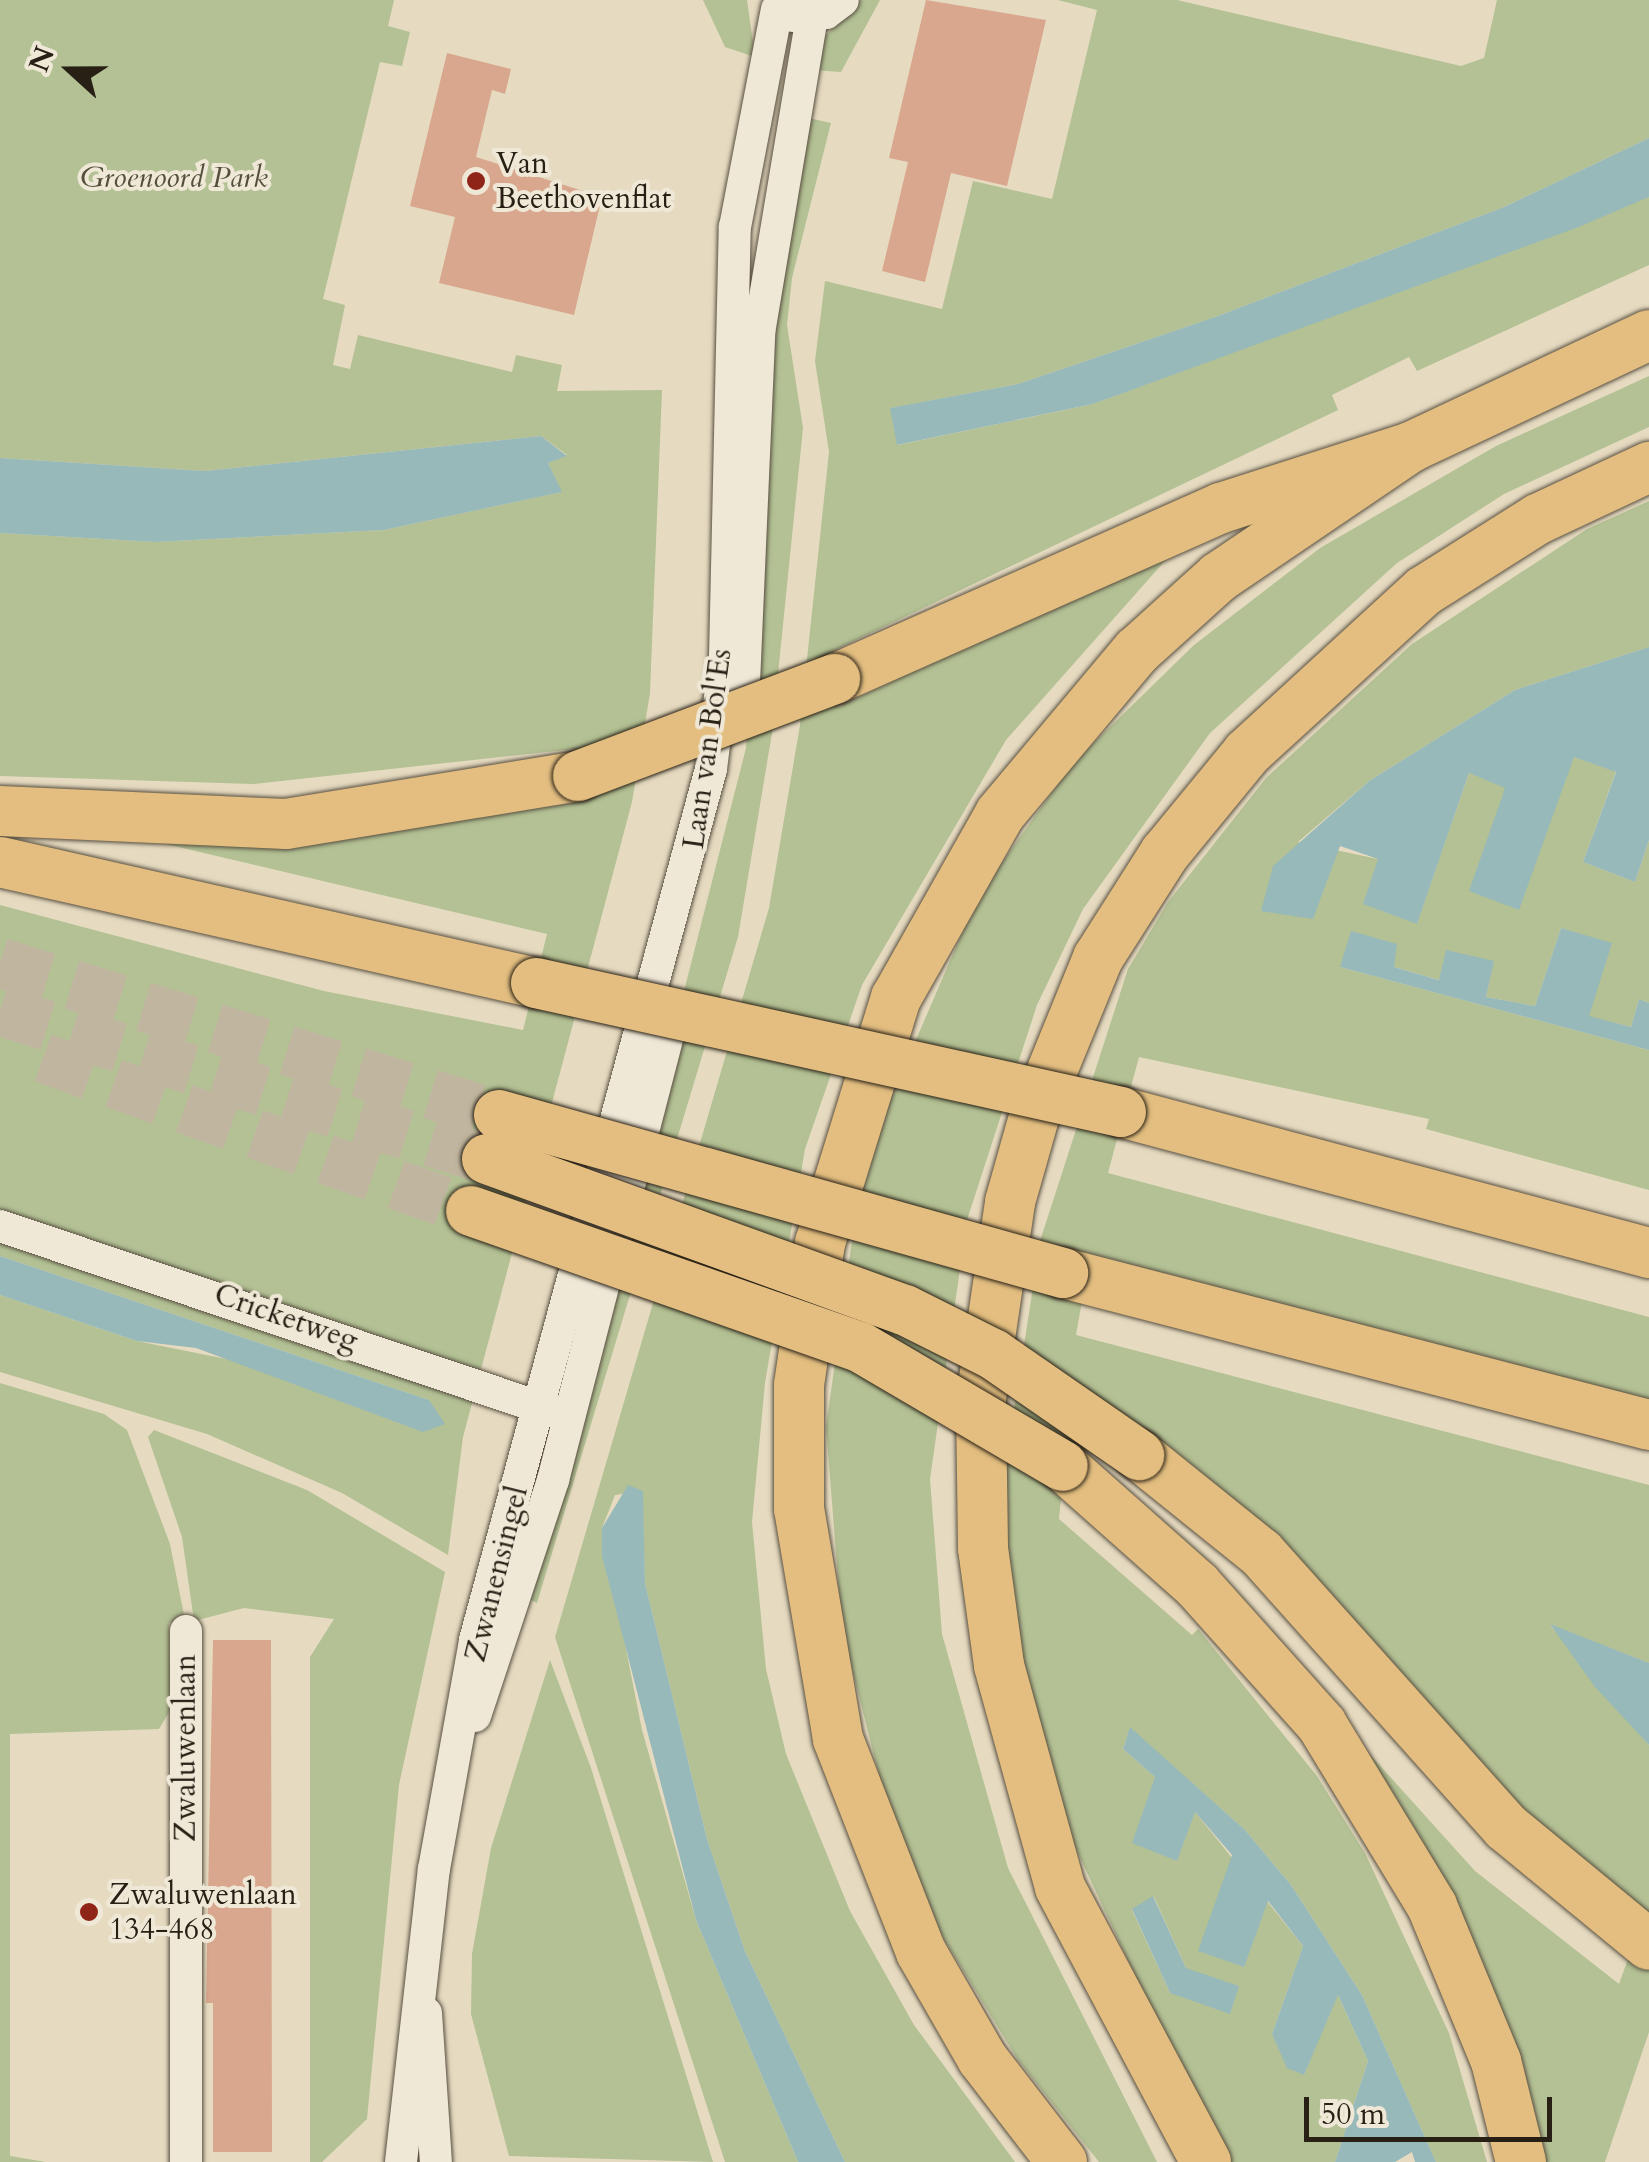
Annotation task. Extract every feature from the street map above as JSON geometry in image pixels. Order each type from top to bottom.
[{"type":"highway","points":[[0,810],[286,824],[578,776],[835,680],[1221,508],[1411,446],[1649,335]]},
{"type":"highway","points":[[1062,2162],[982,2058],[921,1952],[838,1739],[799,1509],[799,1385],[820,1243],[896,998],[1000,814],[1078,714],[1218,577],[1411,446]]},
{"type":"highway","points":[[1206,2162],[1060,1888],[1000,1665],[983,1548],[981,1399],[1010,1202],[1036,1110],[1098,958],[1165,854],[1246,753],[1424,592],[1538,520],[1649,468]]},
{"type":"highway","points":[[0,862],[1120,1112],[1649,1254]]},
{"type":"highway","points":[[1643,1941],[1506,1827],[1260,1553],[1138,1455],[993,1354],[906,1310],[493,1137],[1063,1273],[1649,1425]]},
{"type":"highway","points":[[471,1211],[860,1347],[1063,1466],[1197,1584],[1322,1725],[1432,1906],[1496,2061],[1520,2162]]},
{"type":"street","points":[[772,5],[812,17],[843,0]]},
{"type":"street","name":"Laan van Bol'Es","points":[[538,1476],[539,1408],[711,769],[725,657],[735,227],[772,5]]},
{"type":"street","name":"Laan van Bol'Es","points":[[538,1476],[570,1418],[728,787],[746,662],[759,333],[812,17]]},
{"type":"street","name":"Cricketweg","points":[[0,1226],[570,1418]]},
{"type":"street","name":"Zwanensingel","points":[[401,2162],[424,1999],[434,1869],[464,1738],[498,1669],[538,1476]]},
{"type":"street","name":"Zwaluwenlaan","points":[[186,1631],[179,1909],[186,2162]]},
{"type":"street","name":"Zwanensingel","points":[[424,1999],[436,2162]]},
{"type":"green space","name":"Groenoord Park","points":[[0,0],[394,0],[388,26],[410,32],[402,66],[380,62],[323,299],[345,305],[333,365],[350,369],[358,335],[512,372],[516,355],[562,365],[557,391],[662,390],[650,693],[632,802],[463,1437],[448,1555],[342,1493],[207,1434],[0,1372],[0,1295],[137,1341],[429,1400],[0,1256],[0,905],[324,991],[523,1030],[547,934],[136,837],[397,827],[581,802],[574,749],[253,784],[0,776],[0,533],[155,542],[384,530],[561,492],[548,463],[567,455],[541,436],[205,471],[0,458]]},
{"type":"green space","points":[[703,0],[747,0],[755,57],[725,47]]},
{"type":"green space","points":[[861,0],[880,0],[841,72],[811,70],[820,41]]},
{"type":"green space","points":[[1058,0],[1177,0],[1461,66],[1484,58],[1497,0],[1649,0],[1649,138],[1504,207],[1215,317],[1018,384],[891,408],[898,445],[1093,404],[1649,197],[1649,265],[1417,371],[1409,357],[1332,395],[1338,410],[833,651],[838,707],[1179,545],[1006,740],[862,985],[805,1149],[765,1383],[752,1522],[766,1669],[786,1754],[850,1911],[914,2025],[1015,2162],[845,2162],[745,1951],[707,1839],[645,1583],[642,1491],[615,1495],[602,1528],[642,1730],[696,1920],[798,2162],[725,2162],[555,1637],[769,908],[800,725],[829,452],[815,361],[825,281],[942,309],[973,181],[1052,199],[1097,10]]},
{"type":"green space","points":[[800,116],[831,123],[792,278],[787,325],[803,428],[772,733],[738,937],[537,1603],[529,1599],[746,748],[763,419]]},
{"type":"green space","points":[[1649,376],[1649,427],[1504,494],[1397,563],[1210,733],[1083,909],[1037,1005],[967,1220],[930,1479],[942,1634],[1008,1868],[1157,2162],[1099,2162],[1018,2060],[933,1921],[893,1830],[842,1629],[826,1427],[856,1212],[890,1100],[978,896],[1073,763],[1194,645],[1320,548],[1496,446]]},
{"type":"green space","points":[[1649,501],[1649,647],[1515,690],[1369,781],[1298,842],[1378,859],[1417,923],[1469,773],[1506,787],[1574,757],[1616,771],[1583,862],[1635,882],[1649,840],[1649,1003],[1639,999],[1631,1027],[1588,1017],[1561,928],[1535,1006],[1486,997],[1493,961],[1440,980],[1394,967],[1340,967],[1649,1050],[1649,1190],[1426,1129],[1429,1119],[1139,1057],[1108,1173],[1649,1317],[1649,1402],[1090,1256],[1076,1335],[1649,1485],[1649,1663],[1551,1626],[1649,1745],[1649,2032],[1605,2162],[1534,2162],[1338,1719],[1475,1871],[1619,1984],[1644,1914],[1564,1862],[1139,1455],[1066,1449],[1059,1519],[1192,1635],[1198,1629],[1317,1776],[1365,1853],[1449,2033],[1487,2162],[1436,2162],[1362,1995],[1291,1885],[1245,1830],[1130,1728],[1123,1749],[1195,1812],[1303,1946],[1272,2034],[1304,2074],[1337,1993],[1368,2061],[1335,2162],[1222,2162],[1056,1806],[1013,1634],[1003,1482],[1040,1241],[1128,969],[1168,902],[1266,778],[1412,644],[1587,529]],"holes":[[[1154,1897],[1186,1968],[1170,1993],[1132,1910]]]},
{"type":"green space","points":[[0,1383],[104,1414],[127,1430],[170,1544],[185,1620],[169,1623],[171,1709],[159,1729],[10,1734],[10,2156],[46,2162],[0,2162]]},
{"type":"green space","points":[[154,1430],[307,1490],[445,1572],[399,1785],[367,2119],[322,2162],[310,2162],[310,1657],[334,1619],[244,1608],[194,1621],[182,1537],[148,1437]]},
{"type":"green space","points":[[550,1660],[591,1768],[713,2162],[509,2156],[471,2014],[472,1954],[491,1848]]},
{"type":"water","points":[[1649,138],[1649,197],[1576,228],[1093,404],[897,445],[890,408],[1018,384],[1215,317],[1504,207]]},
{"type":"water","points":[[541,436],[567,456],[548,463],[562,492],[384,530],[155,542],[0,533],[0,458],[205,471]]},
{"type":"water","points":[[1649,647],[1649,840],[1635,882],[1583,862],[1616,772],[1574,757],[1519,910],[1469,891],[1505,788],[1469,773],[1417,924],[1363,904],[1378,859],[1340,846],[1313,919],[1261,911],[1273,866],[1369,781],[1515,690]]},
{"type":"water","points":[[1561,928],[1612,943],[1589,1016],[1631,1027],[1639,999],[1649,1003],[1649,1050],[1340,967],[1351,931],[1397,944],[1394,967],[1439,980],[1446,950],[1494,961],[1486,997],[1535,1006]]},
{"type":"water","points":[[0,1256],[429,1400],[445,1424],[423,1432],[196,1348],[137,1341],[0,1295]]},
{"type":"water","points":[[628,1485],[643,1491],[645,1583],[707,1839],[745,1951],[845,2162],[798,2162],[696,1920],[602,1556],[602,1528]]},
{"type":"water","points":[[1550,1624],[1649,1663],[1649,1745],[1595,1687]]},
{"type":"water","points":[[1130,1727],[1245,1830],[1291,1885],[1362,1995],[1436,2162],[1415,2162],[1412,2152],[1395,2162],[1335,2162],[1368,2061],[1338,1995],[1304,2075],[1287,2068],[1272,2034],[1303,1946],[1268,1901],[1244,1967],[1198,1951],[1232,1855],[1195,1812],[1177,1861],[1132,1843],[1155,1777],[1123,1749]]},
{"type":"water","points":[[1153,1896],[1186,1968],[1239,1986],[1230,2014],[1170,1993],[1132,1909]]},
{"type":"building","points":[[926,0],[1046,20],[1007,186],[951,173],[925,282],[882,271],[908,162],[889,158]]},
{"type":"building","name":"Van Beethovenflat","points":[[447,53],[511,69],[505,94],[492,90],[476,157],[602,197],[574,315],[439,283],[455,217],[410,206]]},
{"type":"building","points":[[213,1640],[271,1640],[272,2152],[213,2152],[213,2003],[206,2003]]},
{"type":"tunnel","points":[[0,963],[499,1115]]},
{"type":"tunnel","points":[[0,1011],[487,1159]]},
{"type":"tunnel","points":[[43,1058],[471,1211]]},
{"type":"place","name":"Van Beethovenflat","points":[[476,181]]},
{"type":"place","name":"Zwaluwenlaan 134-468","points":[[89,1912]]}]
